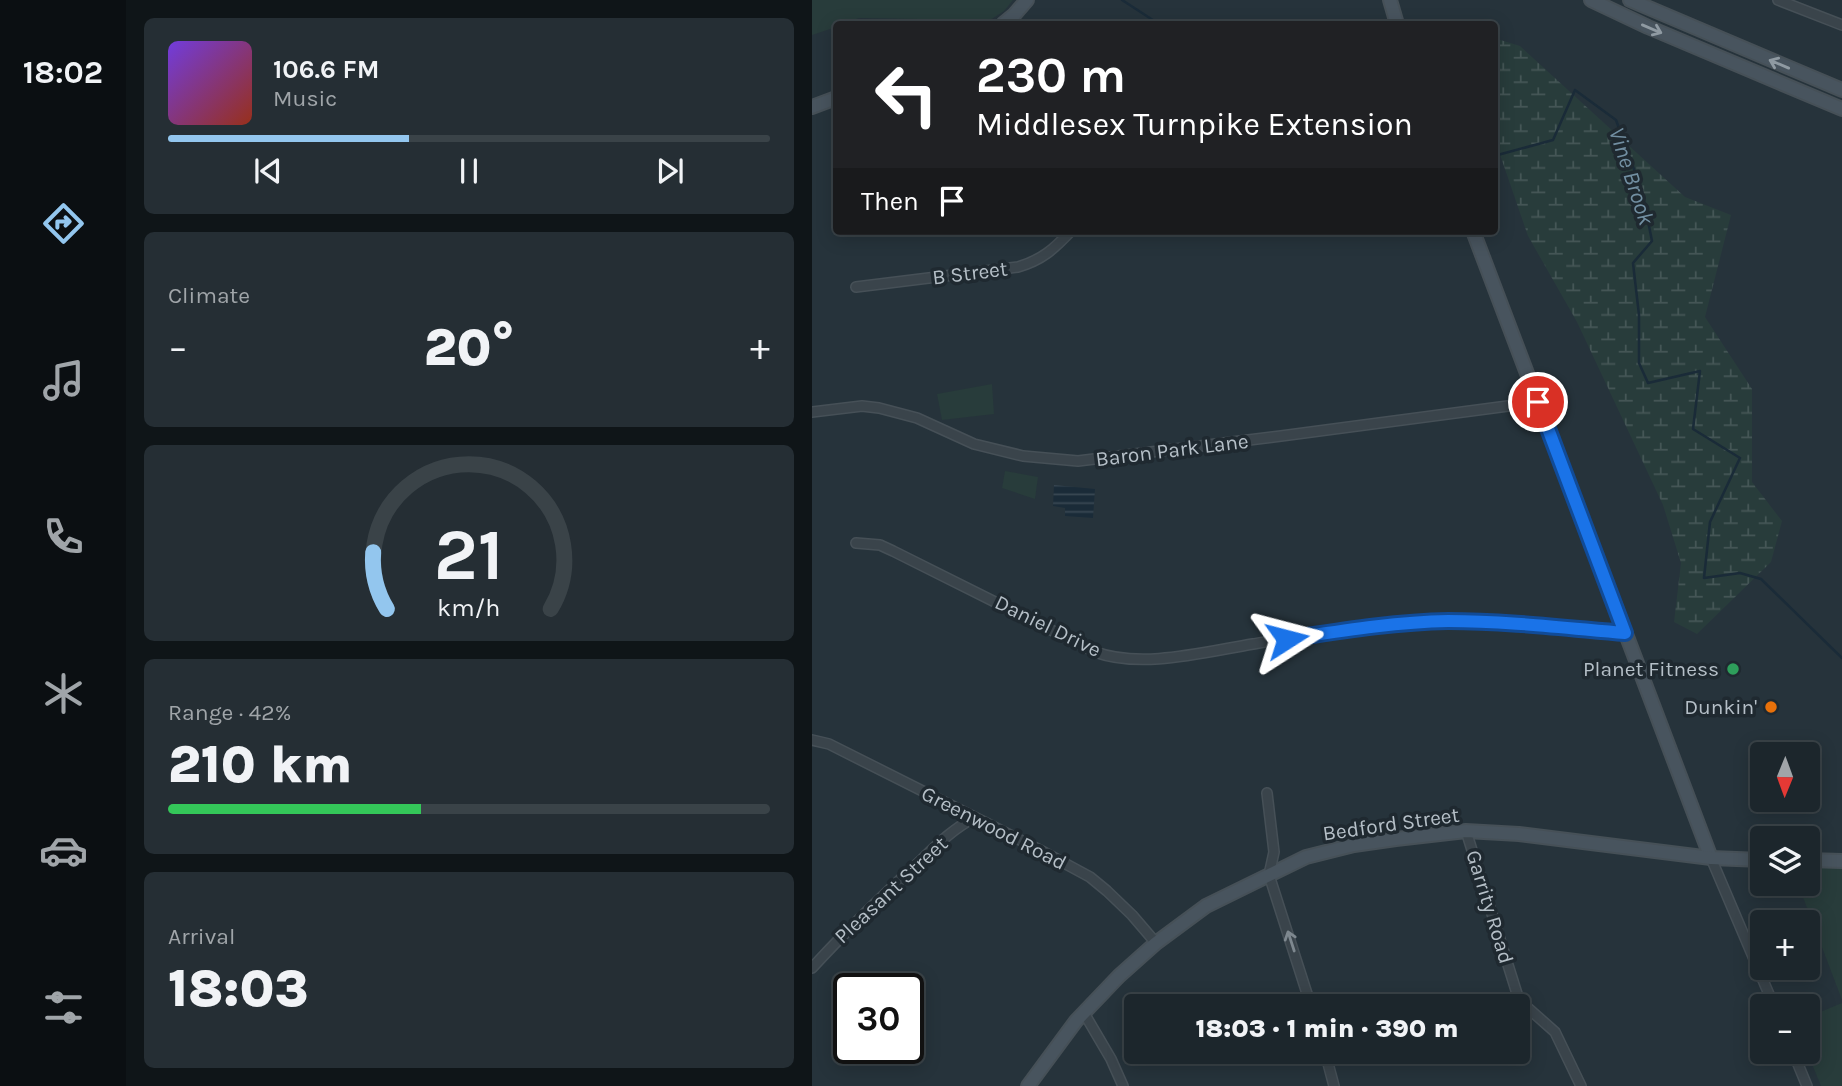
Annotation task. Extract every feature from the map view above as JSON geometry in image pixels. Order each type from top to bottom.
[{"type":"main road","points":[[1007,21],[1027,0]]},
{"type":"main road","points":[[1390,0],[1395,21]]},
{"type":"main road","points":[[1591,0],[1648,27],[1842,108]]},
{"type":"main road","points":[[1630,0],[1842,90]]},
{"type":"main road","points":[[812,107],[833,99]]},
{"type":"main road","points":[[1475,235],[1711,858]]},
{"type":"main road","name":"Bedford Street","points":[[1028,1086],[1084,1013],[1119,976],[1156,943],[1206,906],[1306,858],[1354,845],[1466,831],[1519,834],[1711,858],[1750,860]]},
{"type":"main road","points":[[1820,860],[1842,860]]},
{"type":"street","points":[[1778,0],[1842,25]]},
{"type":"street","name":"B Street","points":[[856,287],[1018,267],[1043,257],[1067,235]]},
{"type":"street","name":"Baron Park Lane","points":[[812,412],[862,406],[879,408],[917,418],[974,444],[1023,456],[1078,461],[1538,402]]},
{"type":"street","name":"Daniel Drive","points":[[856,542],[880,545],[1095,652],[1126,659],[1193,654],[1358,628],[1417,622],[1489,622],[1625,633]]},
{"type":"street","name":"Greenwood Road","points":[[812,740],[829,744],[1090,877],[1132,915],[1156,943]]},
{"type":"street","points":[[1267,793],[1274,852],[1269,875],[1307,994]]},
{"type":"street","name":"Pleasant Street","points":[[812,968],[842,935],[921,860],[965,822],[974,818]]},
{"type":"street","name":"Garrity Road","points":[[1466,831],[1519,1000],[1552,1028],[1581,1086]]},
{"type":"street","points":[[1711,858],[1769,994]]},
{"type":"street","points":[[1084,1013],[1111,1059],[1123,1086]]},
{"type":"street","points":[[1328,1064],[1334,1086]]},
{"type":"street","points":[[1798,1064],[1807,1086]]},
{"type":"green space","points":[[812,0],[1013,0],[1004,11],[989,21],[859,18],[833,21],[833,28],[812,35]]},
{"type":"green space","points":[[1498,39],[1520,46],[1685,197],[1731,215],[1705,317],[1752,389],[1752,482],[1782,521],[1771,562],[1697,634],[1674,622],[1681,563],[1663,505],[1577,322],[1528,236],[1498,149]]},
{"type":"green space","points":[[992,384],[994,414],[942,420],[937,394]]},
{"type":"green space","points":[[1005,471],[1038,477],[1035,499],[1002,488]]},
{"type":"green space","points":[[1820,860],[1842,861],[1842,1000],[1820,942],[1820,910],[1808,910],[1803,896],[1820,896]]},
{"type":"green space","points":[[1842,1003],[1842,1086],[1821,1086],[1812,1064],[1820,1064],[1820,1012]]},
{"type":"water","points":[[1054,485],[1095,489],[1093,518],[1065,516],[1065,508],[1053,506]]},
{"type":"waterway","name":"Vine Brook","points":[[1122,0],[1154,21]]},
{"type":"waterway","name":"Vine Brook","points":[[1498,155],[1553,140],[1575,90],[1616,120],[1642,191],[1652,241],[1633,263],[1639,315],[1639,363],[1648,383],[1700,371],[1693,429],[1740,458],[1710,522],[1704,578],[1740,573],[1761,579],[1842,658]]},
{"type":"place","name":"Planet Fitness","points":[[1733,669]]},
{"type":"place","name":"Dunkin'","points":[[1771,707]]},
{"type":"route","points":[[1287,639],[1358,628],[1447,621],[1625,633],[1538,402]]}]
